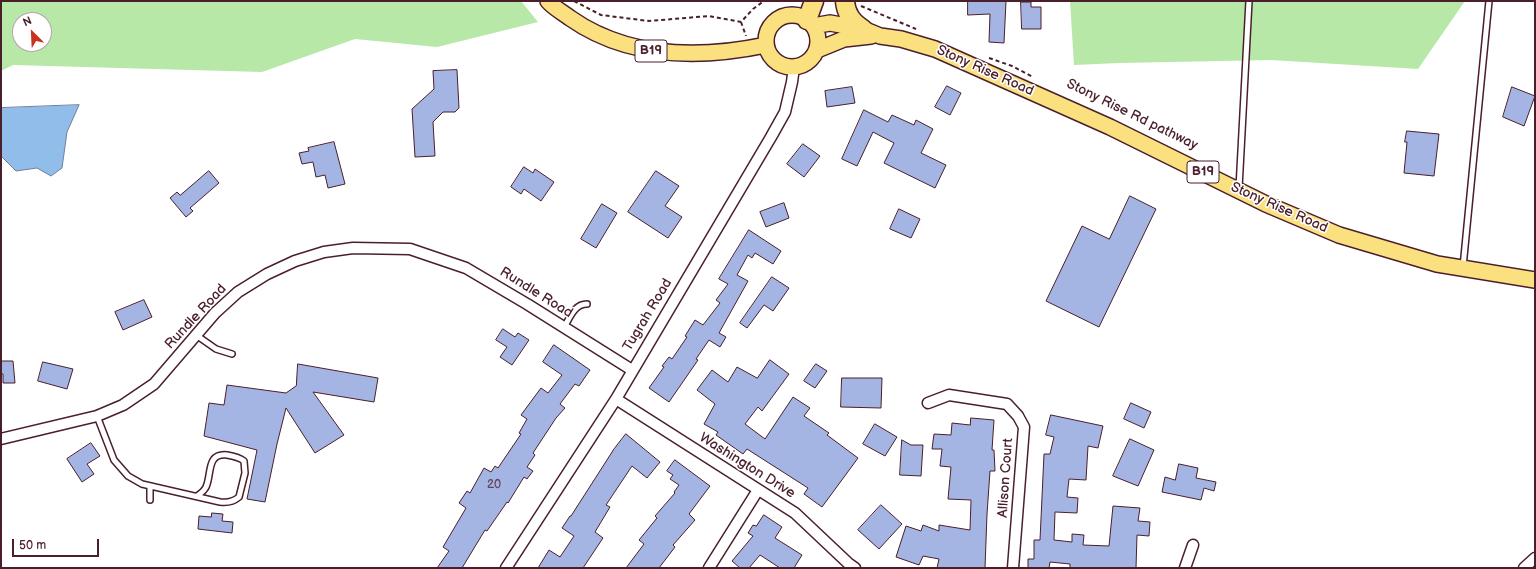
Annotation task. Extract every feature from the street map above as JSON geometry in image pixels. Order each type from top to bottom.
[{"type":"highway","points":[[810,23],[814,1]]},
{"type":"highway","points":[[845,3],[848,14],[853,22],[863,29]]},
{"type":"main road","name":"B19","points":[[548,1],[585,28],[619,44],[654,51],[690,54],[741,50],[766,45],[766,36],[770,27],[780,18],[794,15],[810,23]]},
{"type":"main road","points":[[810,23],[818,38],[817,50]]},
{"type":"main road","name":"Stony Rise Road","points":[[810,23],[830,23],[863,29],[880,36]]},
{"type":"main road","name":"Stony Rise Road","points":[[817,50],[844,39],[880,36],[901,39],[935,49],[1110,127],[1266,204],[1339,235],[1437,264],[1535,280]]},
{"type":"main road","points":[[766,45],[771,57],[777,63],[794,67]]},
{"type":"main road","name":"B19","points":[[794,67],[801,66],[808,62],[817,50]]},
{"type":"street","name":"Tugrah Road","points":[[506,568],[616,399],[781,119],[785,112],[788,100],[794,67]]},
{"type":"street","name":"Rundle Road","points":[[1,439],[97,416],[123,405],[154,384],[216,313],[238,292],[267,274],[295,261],[316,254],[353,248],[410,249],[466,268],[632,370]]},
{"type":"street","name":"Allison Court","points":[[928,403],[949,396],[1007,404],[1018,416],[1024,428],[1013,568]]},
{"type":"street","name":"Washington Drive","points":[[616,399],[795,513],[848,564],[855,568]]},
{"type":"street","points":[[709,568],[758,490]]},
{"type":"street","points":[[1185,568],[1193,545]]},
{"type":"street","points":[[1524,568],[1535,558]]},
{"type":"lane","points":[[1239,190],[1249,1]]},
{"type":"lane","points":[[1463,268],[1489,1]]},
{"type":"lane","points":[[564,327],[577,307],[587,304]]},
{"type":"lane","points":[[196,335],[216,349],[232,354]]},
{"type":"lane","points":[[97,416],[110,451],[120,468],[128,476],[142,484],[226,503],[236,499],[238,496],[244,473],[244,461],[238,457],[224,455],[214,458],[211,464],[206,486],[197,496]]},
{"type":"lane","points":[[150,486],[150,500]]},
{"type":"path","points":[[574,1],[601,15],[649,21],[709,16],[741,22],[753,9],[764,1]]},
{"type":"path","points":[[845,3],[861,6],[917,29]]},
{"type":"path","points":[[983,55],[1012,66],[1039,80]]},
{"type":"green space","points":[[1,1],[521,1],[538,22],[437,47],[355,39],[262,72],[13,65],[1,71]]},
{"type":"green space","points":[[1070,1],[1465,1],[1418,69],[1271,60],[1074,65]]},
{"type":"water","points":[[79,105],[67,132],[62,168],[51,176],[37,168],[16,171],[1,156],[1,108]]},
{"type":"building","points":[[968,1],[1006,1],[1004,43],[989,42],[990,14],[968,15]]},
{"type":"building","points":[[1021,2],[1031,2],[1031,7],[1041,7],[1041,29],[1022,29]]},
{"type":"building","points":[[457,70],[459,108],[455,112],[443,112],[433,122],[435,156],[415,157],[412,109],[434,89],[433,71]]},
{"type":"building","points":[[947,86],[961,93],[950,115],[935,107]]},
{"type":"building","points":[[852,87],[855,103],[827,107],[825,91]]},
{"type":"building","points":[[1512,87],[1535,96],[1524,126],[1503,117]]},
{"type":"building","points":[[864,110],[888,122],[892,115],[914,125],[916,120],[933,129],[921,153],[946,165],[935,188],[884,163],[894,143],[873,132],[857,166],[842,159]]},
{"type":"building","points":[[1407,131],[1439,134],[1434,176],[1404,173],[1407,142],[1405,142]]},
{"type":"building","points":[[334,142],[345,184],[328,188],[325,175],[316,177],[313,162],[302,164],[299,153],[309,151],[308,148]]},
{"type":"building","points":[[803,144],[820,156],[804,177],[787,164]]},
{"type":"building","points":[[524,167],[533,173],[535,169],[554,182],[541,201],[524,189],[521,194],[511,187]]},
{"type":"building","points":[[209,171],[219,183],[190,208],[193,211],[186,217],[170,198],[177,192],[180,195]]},
{"type":"building","points":[[656,171],[679,186],[665,206],[682,217],[668,238],[628,212]]},
{"type":"building","points":[[1130,196],[1156,209],[1099,327],[1046,301],[1082,226],[1109,239]]},
{"type":"building","points":[[784,203],[789,218],[766,227],[760,212]]},
{"type":"building","points":[[602,204],[617,213],[596,248],[581,239]]},
{"type":"building","points":[[899,209],[920,219],[911,238],[890,229]]},
{"type":"building","points":[[749,230],[781,251],[773,264],[755,253],[752,258],[748,255],[737,275],[748,281],[719,333],[726,337],[720,347],[709,340],[696,359],[698,360],[669,402],[649,388],[664,367],[662,366],[669,357],[672,359],[687,337],[685,336],[695,320],[703,325],[720,303],[716,300],[728,284],[719,279]]},
{"type":"building","points":[[772,277],[789,288],[773,311],[764,305],[747,328],[740,323]]},
{"type":"building","points":[[144,300],[152,317],[123,330],[115,312]]},
{"type":"building","points":[[503,329],[515,337],[518,333],[529,340],[512,365],[500,357],[507,347],[496,340]]},
{"type":"building","points":[[554,345],[590,370],[579,386],[575,384],[560,404],[565,408],[556,418],[533,453],[535,455],[527,467],[533,471],[527,479],[524,477],[508,503],[507,502],[487,531],[485,530],[462,568],[437,568],[449,551],[443,547],[466,508],[459,503],[467,491],[470,493],[484,468],[491,472],[495,466],[498,468],[521,434],[519,433],[527,419],[521,415],[541,388],[548,393],[562,375],[543,362]]},
{"type":"building","points":[[770,360],[789,374],[762,411],[758,407],[745,424],[765,439],[793,397],[810,408],[804,416],[829,433],[827,435],[858,458],[822,507],[804,494],[808,488],[747,449],[743,454],[716,435],[718,432],[704,424],[715,404],[697,390],[712,370],[728,382],[737,367],[757,378]]},
{"type":"building","points":[[1,361],[13,361],[15,383],[3,383]]},
{"type":"building","points":[[43,362],[73,369],[67,389],[38,381]]},
{"type":"building","points":[[298,364],[378,378],[374,402],[313,392],[344,435],[315,453],[286,408],[265,502],[247,499],[257,450],[204,436],[209,403],[224,405],[227,385],[286,393],[296,386]]},
{"type":"building","points":[[816,364],[827,371],[815,388],[804,381]]},
{"type":"building","points":[[842,378],[882,378],[881,408],[841,407]]},
{"type":"building","points":[[1131,403],[1151,412],[1144,428],[1124,419]]},
{"type":"building","points":[[1051,415],[1103,426],[1098,448],[1088,446],[1086,480],[1069,479],[1067,497],[1078,498],[1077,513],[1055,512],[1054,540],[1072,542],[1072,534],[1084,535],[1083,545],[1109,546],[1113,506],[1140,508],[1138,521],[1150,522],[1149,536],[1137,535],[1136,568],[1070,568],[1070,564],[1050,562],[1049,568],[1028,568],[1028,559],[1034,559],[1034,540],[1040,540],[1044,454],[1050,454],[1054,437],[1046,435]]},
{"type":"building","points":[[971,418],[994,420],[992,450],[994,450],[995,471],[990,471],[985,568],[937,568],[939,559],[923,556],[919,565],[896,557],[906,526],[921,531],[923,525],[939,531],[939,525],[970,530],[971,500],[948,499],[951,467],[940,466],[942,449],[932,449],[934,434],[951,435],[952,423],[970,425]]},
{"type":"building","points":[[875,424],[897,437],[885,456],[863,444]]},
{"type":"building","points":[[626,434],[660,462],[647,478],[632,466],[606,505],[610,507],[595,532],[603,538],[583,568],[538,568],[549,550],[560,557],[574,536],[562,528],[614,449]]},
{"type":"building","points":[[1130,439],[1154,450],[1138,486],[1113,476]]},
{"type":"building","points":[[902,440],[911,445],[923,445],[921,476],[900,475]]},
{"type":"building","points":[[91,443],[100,456],[87,464],[94,474],[82,482],[67,459]]},
{"type":"building","points":[[675,460],[710,486],[689,514],[695,520],[673,545],[675,547],[659,568],[626,568],[644,544],[639,540],[657,518],[655,516],[675,493],[674,492],[679,485],[670,479],[673,475],[667,471]]},
{"type":"building","points":[[1179,464],[1198,468],[1196,478],[1216,482],[1214,491],[1204,488],[1201,500],[1162,492],[1165,477],[1175,480]]},
{"type":"building","points":[[881,505],[902,524],[879,549],[858,530]]},
{"type":"building","points":[[212,513],[223,514],[222,521],[233,522],[232,533],[198,529],[199,516],[211,517]]},
{"type":"building","points":[[764,515],[782,527],[775,538],[802,555],[794,568],[780,568],[760,555],[749,568],[740,568],[732,561],[753,536],[748,533],[753,525],[756,526]]}]
